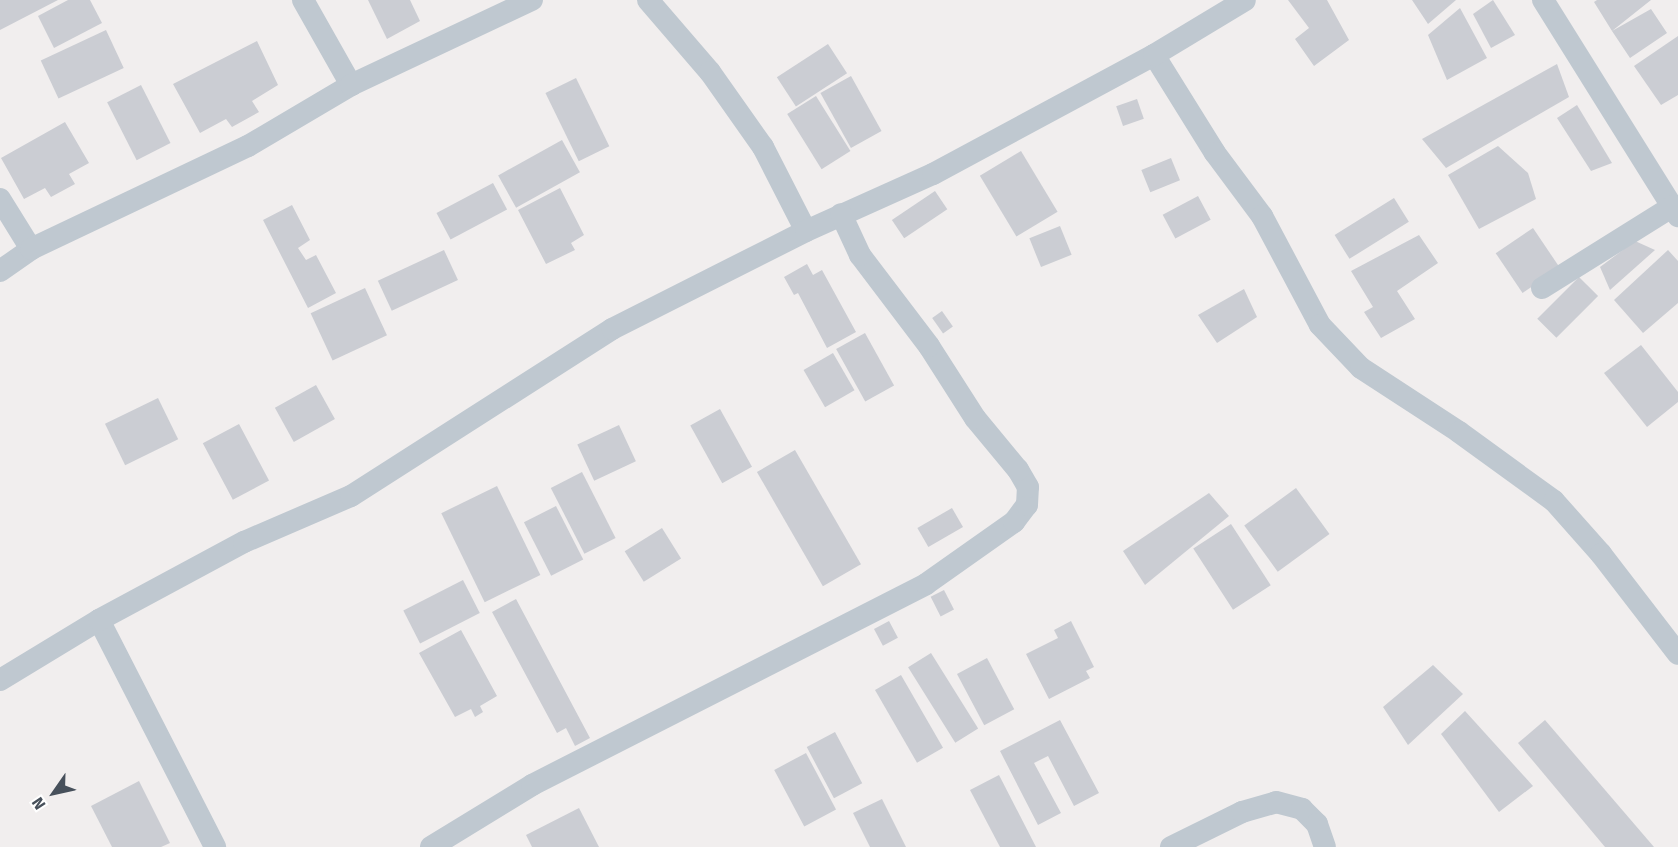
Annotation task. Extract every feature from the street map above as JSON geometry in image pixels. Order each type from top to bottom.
[{"type":"street","points":[[303,0],[351,85]]},
{"type":"street","points":[[0,271],[31,249],[248,146],[351,85],[532,0]]},
{"type":"street","points":[[648,0],[710,72],[764,147],[806,231]]},
{"type":"street","points":[[0,680],[99,620],[244,542],[351,496],[612,329],[841,214],[933,174],[1154,55],[1245,0]]},
{"type":"street","points":[[1542,288],[1676,211],[1543,0]]},
{"type":"street","points":[[1154,55],[1215,153],[1262,216],[1320,325],[1361,368],[1459,432],[1554,501],[1601,554],[1678,654]]},
{"type":"street","points":[[0,200],[31,249]]},
{"type":"street","points":[[431,847],[532,785],[926,584],[1014,522],[1027,505],[1028,488],[1018,470],[975,418],[929,346],[860,255],[841,214]]},
{"type":"street","points":[[99,620],[215,847]]},
{"type":"street","points":[[1171,847],[1242,812],[1276,802],[1302,809],[1317,824],[1325,847]]},
{"type":"building","points":[[0,0],[58,0],[0,30]]},
{"type":"building","points":[[68,0],[90,0],[102,23],[54,48],[38,16]]},
{"type":"building","points":[[368,0],[410,0],[420,21],[387,39]]},
{"type":"building","points":[[1288,0],[1327,0],[1349,40],[1314,66],[1295,39],[1309,28]]},
{"type":"building","points":[[1412,0],[1456,0],[1428,24]]},
{"type":"building","points":[[1493,0],[1515,35],[1491,48],[1473,14]]},
{"type":"building","points":[[1597,0],[1651,0],[1612,31],[1594,2]]},
{"type":"building","points":[[1460,8],[1487,58],[1447,80],[1428,35]]},
{"type":"building","points":[[1651,9],[1667,33],[1630,58],[1612,31]]},
{"type":"building","points":[[106,30],[124,68],[58,98],[41,60]]},
{"type":"building","points":[[1678,36],[1678,95],[1661,105],[1634,66]]},
{"type":"building","points":[[257,41],[278,85],[252,101],[259,112],[232,127],[226,119],[200,133],[173,84]]},
{"type":"building","points":[[828,44],[847,73],[796,107],[777,77]]},
{"type":"building","points":[[1557,64],[1569,97],[1446,168],[1422,139]]},
{"type":"building","points":[[851,76],[882,131],[851,148],[820,93]]},
{"type":"building","points":[[576,78],[609,146],[579,161],[545,93]]},
{"type":"building","points":[[141,85],[171,143],[137,160],[107,102]]},
{"type":"building","points":[[816,96],[850,151],[822,169],[787,114]]},
{"type":"building","points":[[1137,99],[1144,119],[1123,126],[1116,106]]},
{"type":"building","points":[[1577,105],[1612,163],[1591,171],[1557,118]]},
{"type":"building","points":[[65,122],[89,163],[69,174],[75,184],[51,197],[45,188],[24,199],[1,158]]},
{"type":"building","points":[[562,140],[580,172],[516,208],[498,175]]},
{"type":"building","points":[[1498,146],[1528,173],[1536,199],[1479,229],[1448,175]]},
{"type":"building","points":[[1021,151],[1058,212],[1016,237],[980,176]]},
{"type":"building","points":[[1171,158],[1180,180],[1150,192],[1141,170]]},
{"type":"building","points":[[493,183],[507,209],[451,240],[436,213]]},
{"type":"building","points":[[560,188],[584,235],[571,243],[575,250],[546,264],[518,210]]},
{"type":"building","points":[[935,191],[947,209],[904,238],[892,220]]},
{"type":"building","points":[[1198,196],[1211,220],[1175,239],[1163,215]]},
{"type":"building","points":[[1394,198],[1409,222],[1349,259],[1335,235]]},
{"type":"building","points":[[292,205],[310,240],[298,248],[306,260],[316,255],[336,293],[308,308],[263,220]]},
{"type":"building","points":[[1060,226],[1072,255],[1041,267],[1029,238]]},
{"type":"building","points":[[1533,228],[1560,268],[1523,293],[1496,253]]},
{"type":"building","points":[[1419,235],[1438,263],[1397,291],[1415,319],[1381,338],[1364,312],[1373,307],[1351,271]]},
{"type":"building","points":[[1635,241],[1655,250],[1610,290],[1600,267]]},
{"type":"building","points":[[444,250],[458,280],[392,311],[378,281]]},
{"type":"building","points":[[1668,250],[1678,261],[1678,303],[1643,333],[1614,300]]},
{"type":"building","points":[[807,264],[813,275],[822,270],[856,332],[827,348],[798,293],[794,295],[784,277]]},
{"type":"building","points":[[1579,277],[1598,296],[1556,338],[1537,319]]},
{"type":"building","points":[[365,288],[387,335],[333,360],[311,313]]},
{"type":"building","points":[[1244,289],[1257,317],[1217,343],[1198,315]]},
{"type":"building","points":[[942,311],[953,327],[943,333],[932,318]]},
{"type":"building","points":[[865,333],[894,385],[865,401],[836,349]]},
{"type":"building","points":[[1641,345],[1678,392],[1678,402],[1647,427],[1604,373]]},
{"type":"building","points":[[833,353],[854,390],[825,407],[804,370]]},
{"type":"building","points":[[316,385],[335,419],[294,442],[275,408]]},
{"type":"building","points":[[158,398],[178,439],[125,465],[105,424]]},
{"type":"building","points":[[720,409],[752,467],[722,483],[690,425]]},
{"type":"building","points":[[239,424],[269,481],[233,500],[203,443]]},
{"type":"building","points":[[619,425],[636,461],[594,481],[577,444]]},
{"type":"building","points":[[795,450],[861,564],[823,586],[757,472]]},
{"type":"building","points":[[582,472],[616,538],[584,554],[551,488]]},
{"type":"building","points":[[497,486],[540,575],[485,602],[441,513]]},
{"type":"building","points":[[1296,488],[1330,534],[1278,572],[1244,526]]},
{"type":"building","points":[[1209,493],[1229,516],[1145,585],[1123,551]]},
{"type":"building","points":[[556,506],[583,559],[551,576],[524,522]]},
{"type":"building","points":[[952,508],[963,527],[928,547],[917,528]]},
{"type":"building","points":[[1231,524],[1271,585],[1233,610],[1193,549]]},
{"type":"building","points":[[662,528],[681,559],[644,582],[625,551]]},
{"type":"building","points":[[463,580],[480,613],[420,643],[403,610]]},
{"type":"building","points":[[944,590],[954,610],[941,616],[931,597]]},
{"type":"building","points":[[516,599],[590,738],[575,746],[566,728],[557,733],[492,612]]},
{"type":"building","points":[[889,621],[898,638],[883,646],[874,629]]},
{"type":"building","points":[[1071,621],[1094,667],[1086,671],[1090,678],[1049,699],[1026,654],[1058,638],[1054,630]]},
{"type":"building","points":[[461,630],[497,696],[480,706],[483,712],[475,717],[471,709],[455,717],[419,653]]},
{"type":"building","points":[[931,653],[978,728],[955,743],[908,667]]},
{"type":"building","points":[[987,658],[1014,709],[984,725],[957,674]]},
{"type":"building","points":[[1433,665],[1463,694],[1408,745],[1383,707]]},
{"type":"building","points":[[901,675],[943,748],[917,763],[875,690]]},
{"type":"building","points":[[1465,711],[1533,786],[1499,812],[1441,734]]},
{"type":"building","points":[[1060,720],[1099,793],[1074,806],[1048,756],[1034,763],[1061,813],[1038,825],[1000,751]]},
{"type":"building","points":[[1545,720],[1654,847],[1605,847],[1518,743]]},
{"type":"building","points":[[835,732],[862,783],[834,798],[807,747]]},
{"type":"building","points":[[806,753],[836,810],[804,826],[774,770]]},
{"type":"building","points":[[999,775],[1036,847],[1000,847],[970,790]]},
{"type":"building","points":[[139,781],[170,843],[161,847],[112,847],[91,806]]},
{"type":"building","points":[[882,799],[906,847],[870,847],[853,813]]},
{"type":"building","points":[[579,808],[599,847],[532,847],[526,835]]}]
